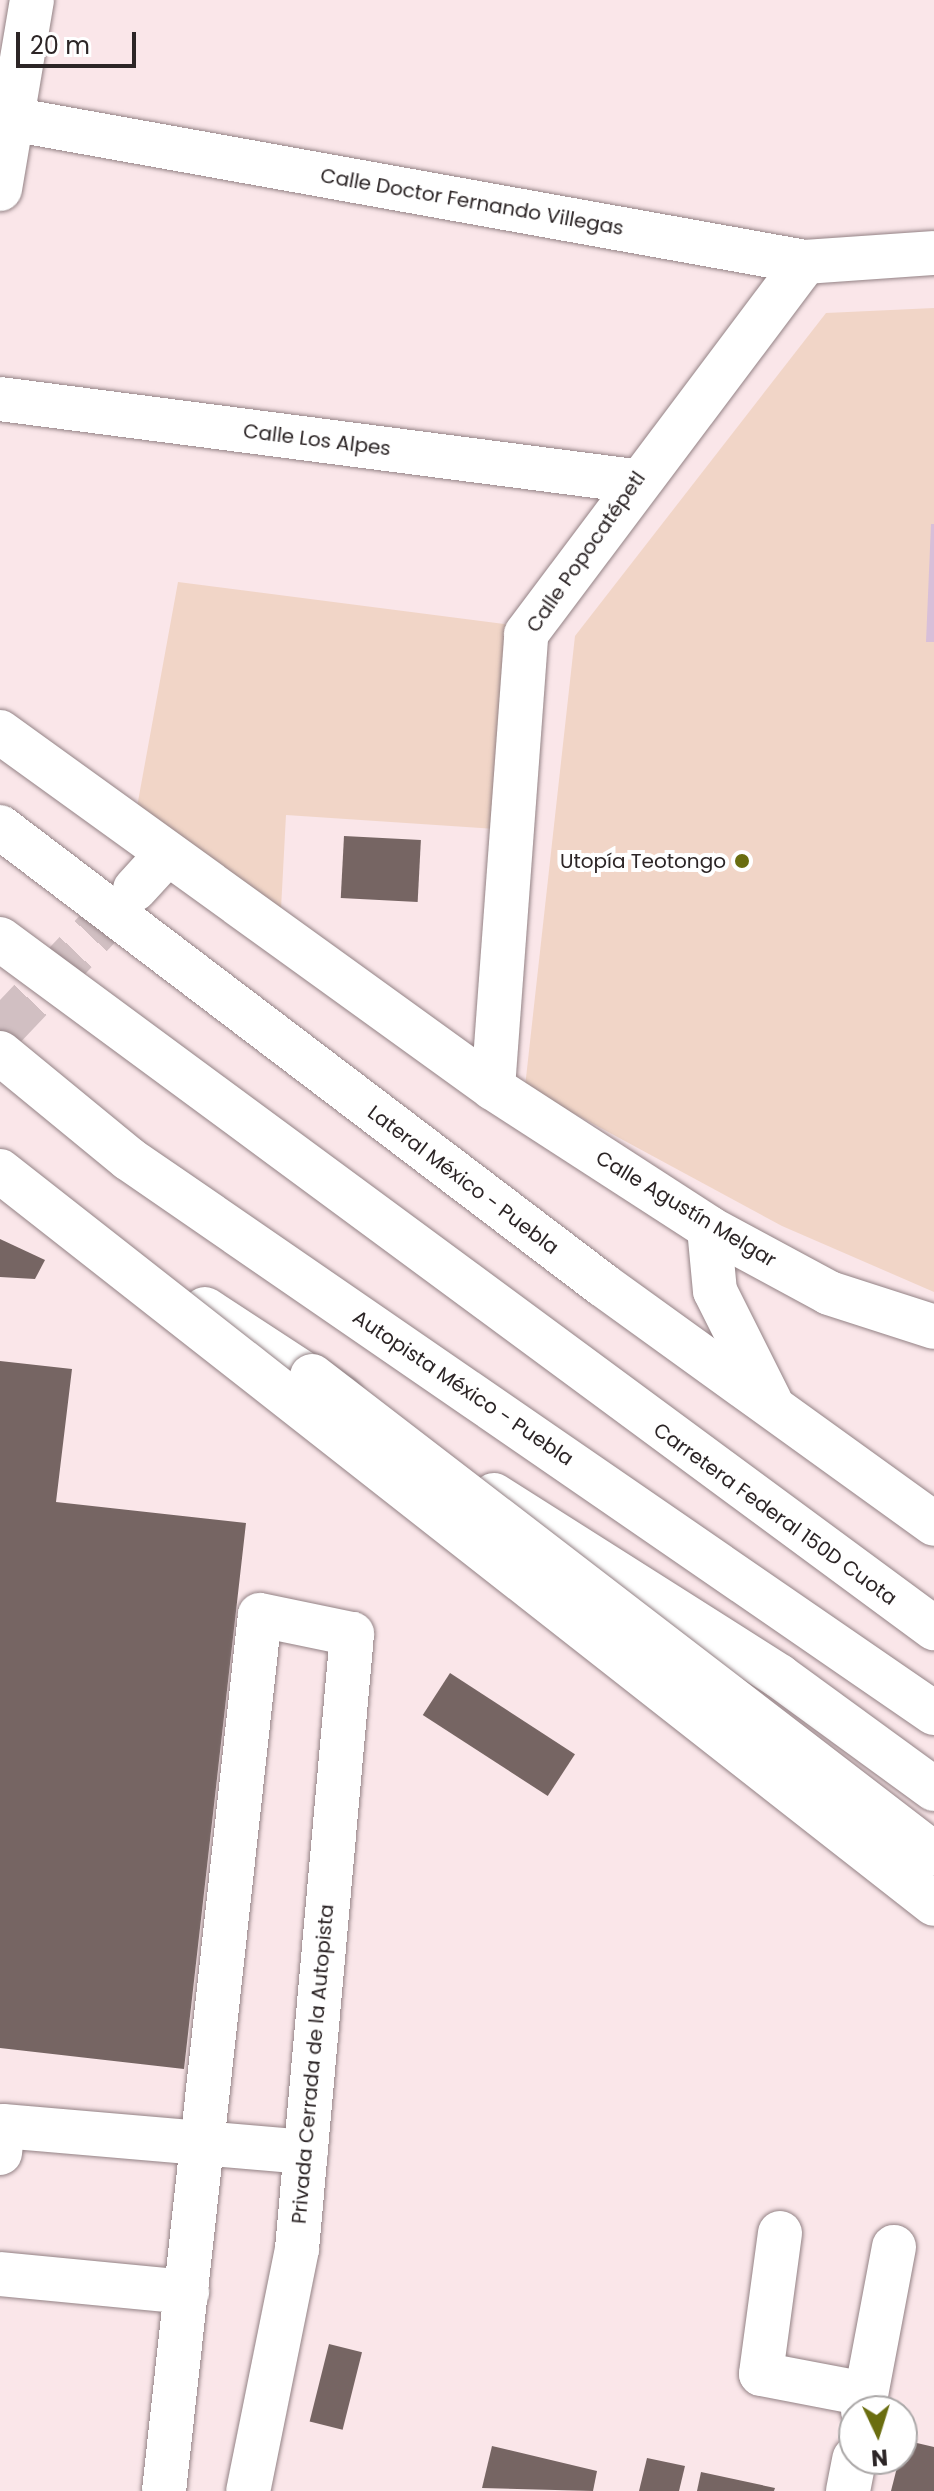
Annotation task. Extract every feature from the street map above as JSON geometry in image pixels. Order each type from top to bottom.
[{"type":"main road","points":[[0,189],[32,0]]},
{"type":"main road","name":"Calle Doctor Fernando Villegas","points":[[11,119],[805,262],[934,253]]},
{"type":"main road","name":"Calle Popocatépetl","points":[[493,1088],[526,634],[634,481],[805,262]]},
{"type":"main road","name":"Calle Los Alpes","points":[[0,399],[634,481]]},
{"type":"main road","name":"Calle Agustín Melgar","points":[[0,732],[493,1088],[709,1228],[829,1293],[934,1327]]},
{"type":"main road","name":"Lateral México - Puebla","points":[[0,827],[773,1407],[934,1524]]},
{"type":"main road","points":[[135,889],[167,854]]},
{"type":"main road","name":"Carretera Federal 150D Cuota","points":[[0,939],[616,1399],[934,1628]]},
{"type":"main road","name":"Autopista México - Puebla","points":[[0,1053],[129,1159],[934,1713]]},
{"type":"main road","points":[[0,1142],[934,1854]]},
{"type":"main road","points":[[0,1172],[779,1676],[934,1789]]},
{"type":"main road","points":[[0,1172],[934,1904]]},
{"type":"main road","points":[[709,1228],[715,1291],[773,1407]]},
{"type":"main road","name":"Privada Cerrada de la Autopista","points":[[202,2141],[260,1615],[352,1634],[297,2249],[248,2491]]},
{"type":"main road","points":[[1,2135],[202,2141],[306,2152]]},
{"type":"main road","points":[[164,2491],[202,2141]]},
{"type":"main road","points":[[780,2233],[761,2374],[839,2395]]},
{"type":"main road","points":[[866,2395],[894,2247]]},
{"type":"main road","points":[[0,2274],[187,2292]]},
{"type":"shaded area","name":"Utopía Teotongo","points":[[934,308],[934,1292],[782,1226],[525,1087],[575,636],[826,313]]},
{"type":"shaded area","points":[[931,524],[934,524],[934,642],[926,642]]},
{"type":"shaded area","points":[[178,582],[511,625],[496,829],[286,815],[281,909],[137,807]]},
{"type":"building","points":[[344,836],[421,840],[418,902],[341,898]]},
{"type":"building","points":[[0,1239],[45,1260],[35,1279],[0,1277]]},
{"type":"building","points":[[0,1361],[72,1369],[56,1502],[246,1523],[184,2069],[0,2048]]},
{"type":"building","points":[[450,1673],[575,1754],[548,1796],[423,1715]]},
{"type":"building","points":[[329,2344],[362,2352],[343,2430],[310,2422]]},
{"type":"building","points":[[918,2443],[934,2447],[934,2491],[891,2491],[895,2475],[918,2475]]},
{"type":"building","points":[[492,2446],[597,2471],[593,2491],[482,2488]]},
{"type":"building","points":[[647,2458],[685,2466],[679,2491],[639,2491]]},
{"type":"building","points":[[701,2472],[775,2488],[774,2491],[697,2491]]},
{"type":"tunnel","points":[[0,1032],[135,889]]},
{"type":"place","name":"Utopía Teotongo","points":[[742,861]]}]
